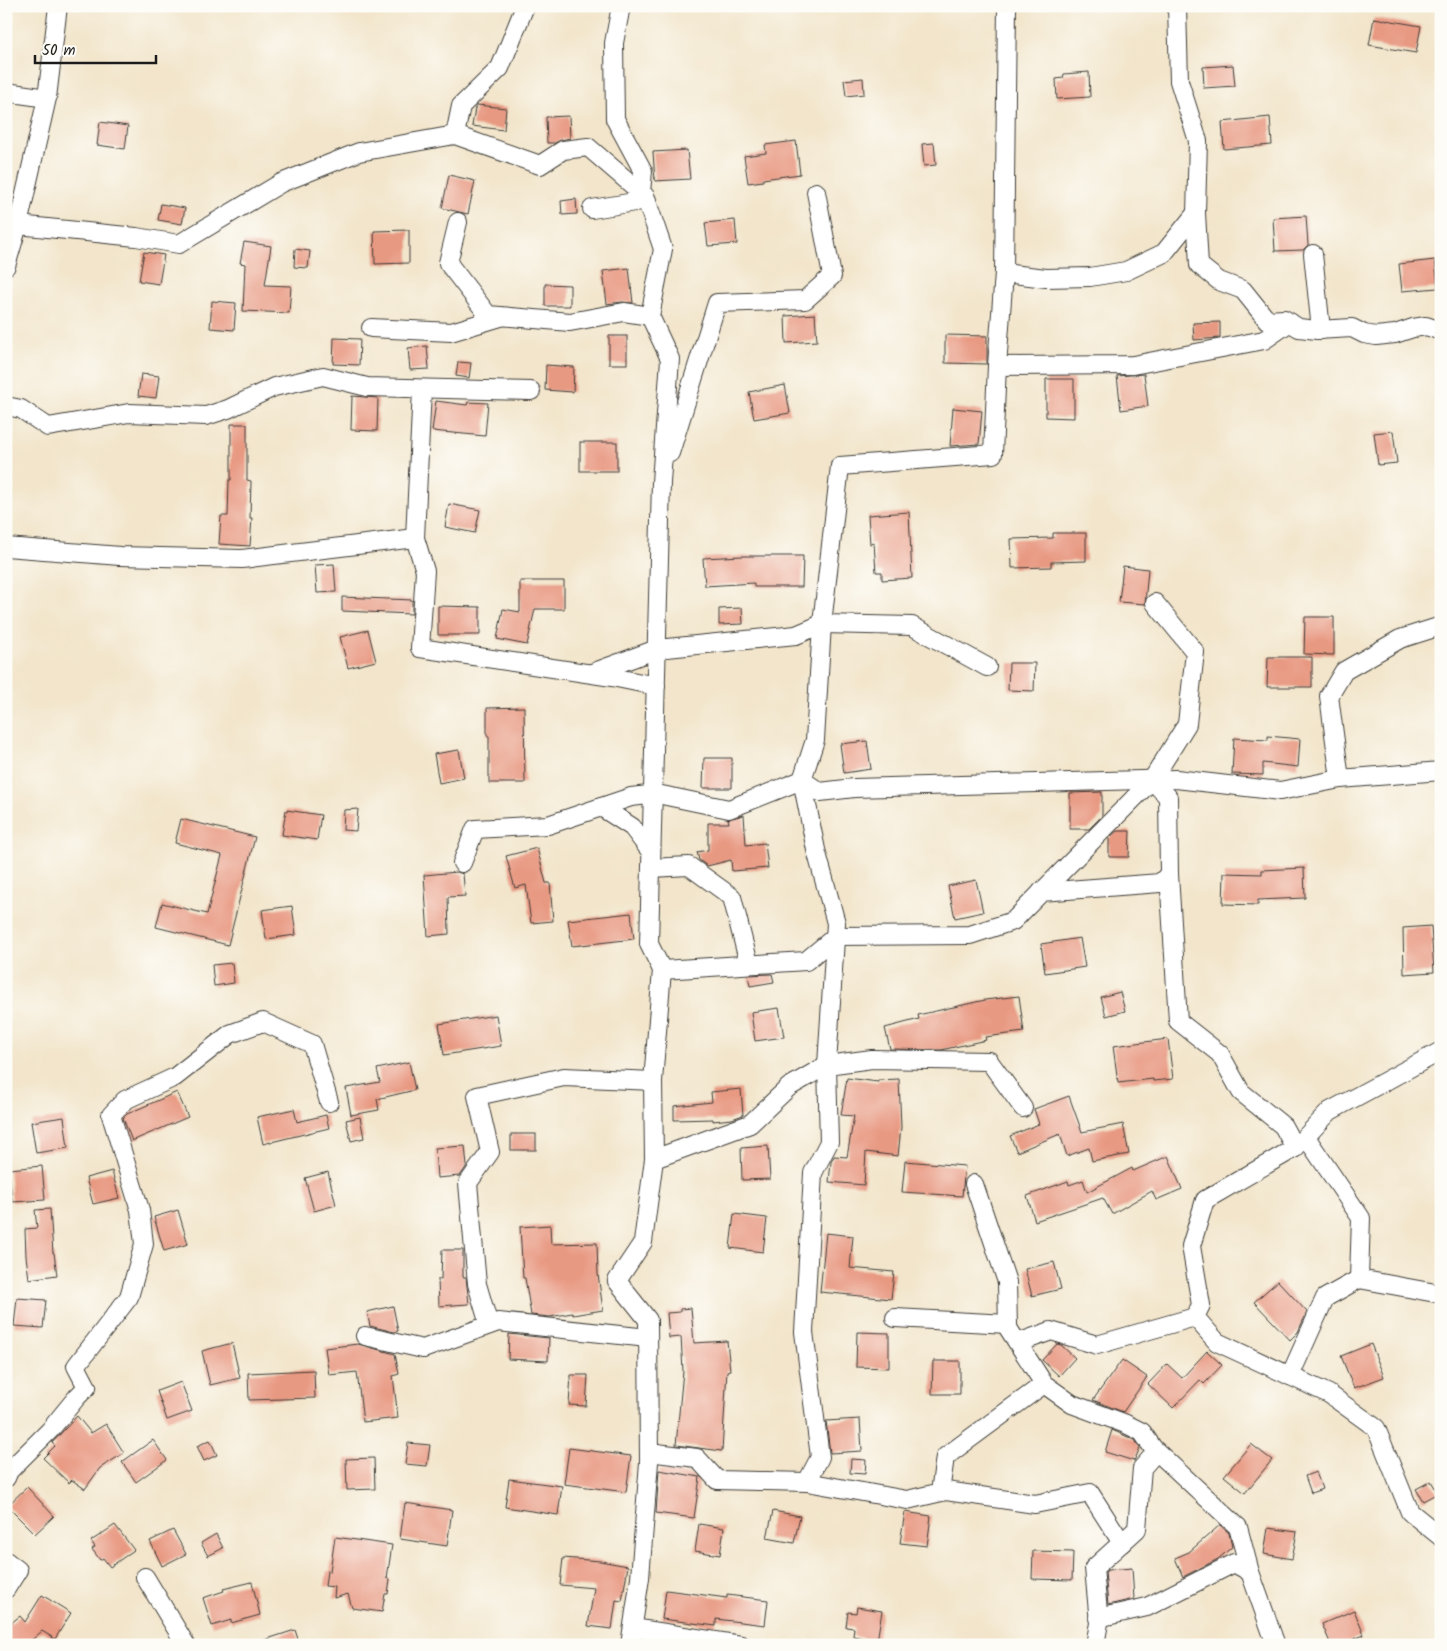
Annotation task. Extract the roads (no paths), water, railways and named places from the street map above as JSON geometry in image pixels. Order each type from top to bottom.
[{"type":"street","points":[[6,266],[18,225],[47,98],[58,6]]},
{"type":"street","points":[[455,135],[462,106],[500,68],[525,6]]},
{"type":"street","points":[[621,6],[614,42],[615,119],[643,170],[644,196],[663,249],[650,316],[670,359],[660,482],[649,944],[662,970],[653,1082],[654,1159],[643,1242],[617,1281],[648,1320],[649,1452],[640,1578],[631,1636],[741,1645]]},
{"type":"street","points":[[808,1482],[820,1457],[804,1332],[813,1172],[829,1142],[827,1066],[836,923],[816,850],[802,780],[815,740],[822,624],[840,466],[992,454],[1004,273],[1007,6]]},
{"type":"street","points":[[1177,6],[1179,82],[1198,141],[1196,213],[1199,264],[1219,281],[1243,290],[1267,320],[1284,319],[1299,328],[1321,330],[1352,328],[1364,334],[1376,336],[1395,334],[1426,326],[1441,331]]},
{"type":"street","points":[[6,92],[47,98]]},
{"type":"street","points":[[18,225],[136,236],[179,244],[281,182],[359,152],[455,135],[540,165],[563,150],[588,147],[644,196]]},
{"type":"street","points":[[660,482],[716,303],[805,300],[832,276],[816,192]]},
{"type":"street","points":[[592,209],[644,196]]},
{"type":"street","points":[[1004,273],[1046,278],[1090,276],[1126,271],[1164,253],[1196,213]]},
{"type":"street","points":[[458,222],[448,263],[488,315],[570,322],[624,312],[650,316]]},
{"type":"street","points":[[1313,254],[1321,330]]},
{"type":"street","points":[[371,328],[450,332],[504,316]]},
{"type":"street","points":[[997,366],[1133,365],[1264,340],[1290,322]]},
{"type":"street","points":[[6,406],[22,409],[48,427],[129,414],[206,416],[228,409],[274,387],[323,376],[367,387],[531,391]]},
{"type":"street","points":[[422,389],[415,538],[425,571],[420,648],[591,674],[656,686]]},
{"type":"street","points":[[6,547],[120,556],[242,559],[415,538]]},
{"type":"street","points":[[662,970],[806,961],[836,936],[970,935],[1013,921],[1152,780],[1187,724],[1194,652],[1155,604]]},
{"type":"street","points":[[591,674],[656,649],[796,635],[822,624],[912,626],[987,667]]},
{"type":"street","points":[[1340,779],[1329,696],[1344,671],[1400,639],[1441,626]]},
{"type":"street","points":[[802,780],[820,792],[854,788],[1176,779],[1280,791],[1340,779],[1441,771]]},
{"type":"street","points":[[462,863],[475,829],[548,825],[631,797],[653,794],[729,808],[802,780]]},
{"type":"street","points":[[1152,780],[1168,797],[1169,874],[1178,1021],[1220,1054],[1241,1092],[1300,1142],[1361,1218],[1359,1280]]},
{"type":"street","points":[[601,807],[632,827],[651,860]]},
{"type":"street","points":[[651,860],[689,866],[732,897],[749,964]]},
{"type":"street","points":[[1041,892],[1160,884],[1169,874]]},
{"type":"street","points":[[6,1478],[9,1471],[50,1430],[87,1387],[76,1366],[129,1297],[144,1244],[140,1210],[111,1115],[125,1100],[175,1077],[230,1034],[263,1022],[312,1044],[329,1102]]},
{"type":"street","points":[[1195,1317],[1200,1305],[1190,1246],[1205,1200],[1300,1142],[1330,1111],[1441,1051]]},
{"type":"street","points":[[654,1159],[750,1124],[789,1087],[827,1066],[872,1059],[989,1061],[1023,1108]]},
{"type":"street","points":[[489,1325],[477,1284],[468,1182],[490,1152],[477,1096],[564,1077],[653,1082]]},
{"type":"street","points":[[974,1184],[1007,1282],[1008,1328],[1044,1384],[1072,1404],[1142,1432],[1156,1452],[1238,1527],[1250,1572],[1276,1645]]},
{"type":"street","points":[[1290,1376],[1325,1298],[1359,1280],[1441,1294]]},
{"type":"street","points":[[1018,1343],[1051,1331],[1096,1345],[1195,1317]]},
{"type":"street","points":[[1195,1317],[1217,1342],[1330,1394],[1376,1428],[1410,1512],[1441,1537]]},
{"type":"street","points":[[895,1318],[1008,1324]]},
{"type":"street","points":[[365,1336],[423,1349],[498,1322],[648,1338]]},
{"type":"street","points":[[940,1492],[945,1457],[1044,1384]]},
{"type":"street","points":[[649,1452],[697,1458],[717,1480],[808,1482],[907,1500],[946,1491],[1035,1504],[1090,1493],[1122,1543]]},
{"type":"street","points":[[1095,1645],[1099,1623],[1094,1568],[1137,1529],[1142,1468],[1156,1452]]},
{"type":"street","points":[[6,1560],[18,1570],[6,1589]]},
{"type":"street","points":[[1098,1618],[1147,1607],[1234,1563],[1250,1572]]},
{"type":"street","points":[[145,1577],[186,1645]]}]
